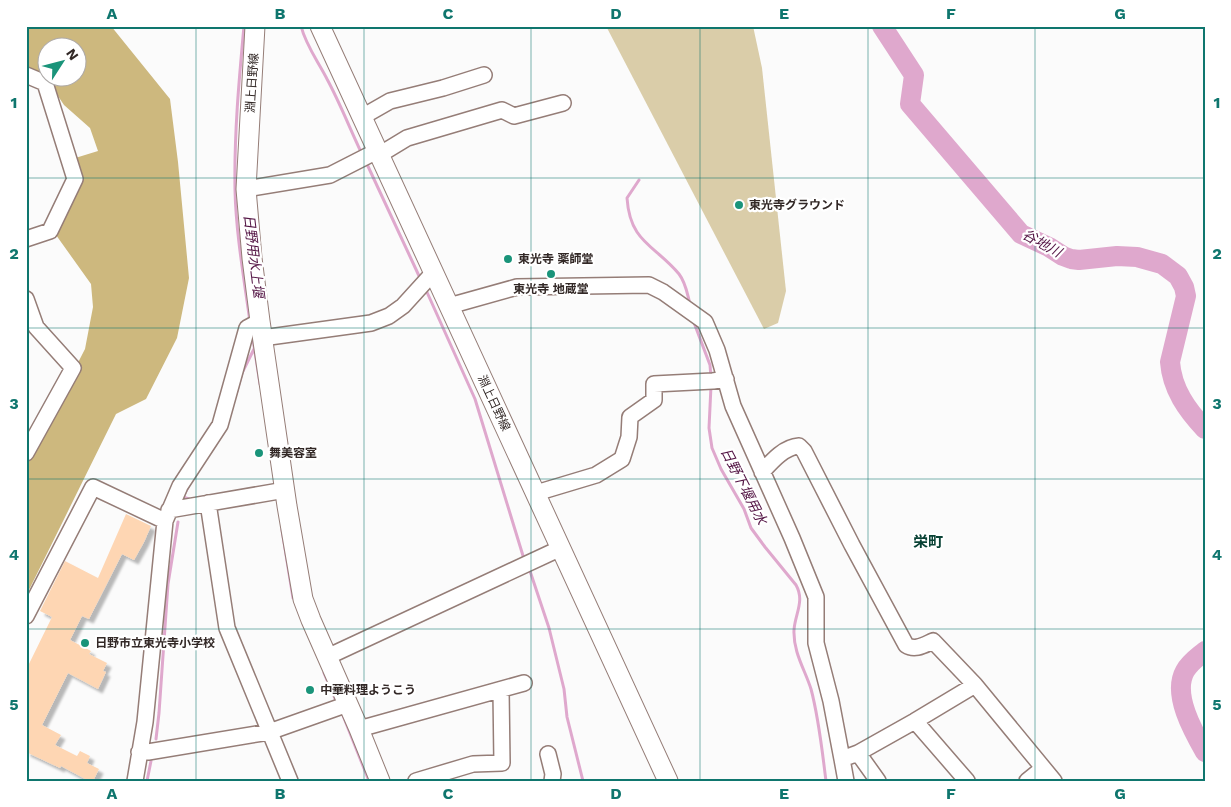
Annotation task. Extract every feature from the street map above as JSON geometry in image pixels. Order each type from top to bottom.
[{"type":"main road","name":"淵上日野線","points":[[255,26],[246,189],[252,258],[284,490],[303,599],[310,620],[328,657],[380,781]]},
{"type":"main road","name":"淵上日野線","points":[[320,26],[668,781]]},
{"type":"street","points":[[26,75],[45,83],[75,179],[50,231],[26,240]]},
{"type":"street","points":[[362,117],[390,101],[443,88],[484,75]]},
{"type":"street","points":[[246,189],[330,175],[407,138],[502,110],[514,116],[563,103]]},
{"type":"street","points":[[135,781],[145,722],[167,516],[194,463],[220,425],[247,328],[261,329],[370,323],[389,316],[403,306],[434,273]]},
{"type":"street","points":[[449,306],[517,287],[649,285],[686,307],[705,322],[718,350],[715,381],[733,406],[792,538],[816,597],[816,642],[831,701],[846,781]]},
{"type":"street","points":[[26,299],[36,327],[73,368],[26,453]]},
{"type":"street","points":[[536,493],[596,475],[622,459],[629,437],[630,417],[654,400],[654,384],[715,381]]},
{"type":"street","points":[[762,472],[789,448],[800,446],[906,645],[916,648],[932,641],[975,686],[1054,781]]},
{"type":"street","points":[[26,616],[93,486],[167,516],[208,504],[284,490]]},
{"type":"street","points":[[208,504],[227,628],[290,781]]},
{"type":"street","points":[[328,657],[562,548]]},
{"type":"street","points":[[359,729],[524,684]]},
{"type":"street","points":[[842,759],[915,721],[975,686]]},
{"type":"street","points":[[416,781],[473,764],[502,763],[501,690]]},
{"type":"street","points":[[139,752],[269,732],[348,704]]},
{"type":"street","points":[[915,721],[967,781]]},
{"type":"street","points":[[858,752],[878,781]]},
{"type":"street","points":[[548,754],[552,781]]},
{"type":"street","points":[[1027,781],[1043,768]]},
{"type":"shaded area","points":[[26,26],[111,26],[170,99],[189,278],[177,338],[146,399],[116,414],[26,596],[26,464],[85,349],[93,307],[91,284],[56,235],[72,159],[98,151],[90,128],[64,105],[53,88],[88,88],[88,38],[38,38],[38,77],[26,72]]},
{"type":"shaded area","name":"東光寺グラウンド","points":[[606,26],[753,26],[762,68],[786,291],[778,323],[764,329]]},
{"type":"building","points":[[126,514],[151,526],[144,542],[134,560],[122,554],[89,619],[82,616],[70,640],[91,651],[89,654],[107,663],[103,671],[106,672],[98,689],[68,673],[42,725],[61,735],[55,745],[77,756],[80,751],[90,756],[87,763],[99,769],[93,781],[89,781],[61,766],[60,768],[26,752],[26,670],[52,617],[40,611],[65,561],[98,578]]},
{"type":"waterway","name":"日野用水上堰","points":[[244,26],[236,128],[235,190],[239,240],[250,322]]},
{"type":"waterway","points":[[301,26],[309,47],[332,88],[362,154]]},
{"type":"waterway","name":"谷地川","points":[[882,26],[914,75],[910,104],[1021,234],[1071,259],[1079,260],[1117,256],[1137,257],[1162,264],[1178,276],[1186,296],[1170,362],[1171,372],[1177,390],[1192,414],[1205,429]]},
{"type":"waterway","points":[[366,162],[420,278]]},
{"type":"waterway","name":"日野下堰用水","points":[[639,180],[627,198],[633,225],[645,242],[679,274],[685,285],[690,304]]},
{"type":"waterway","points":[[426,290],[475,399],[524,559]]},
{"type":"waterway","name":"日野下堰用水","points":[[693,320],[710,365],[711,378]]},
{"type":"waterway","name":"日野用水上堰","points":[[252,333],[260,384]]},
{"type":"waterway","points":[[236,394],[242,373],[254,349]]},
{"type":"waterway","name":"日野下堰用水","points":[[711,386],[709,428],[712,448],[721,469],[744,509],[751,528],[799,591],[800,602],[794,630],[795,646],[814,700],[826,781]]},
{"type":"waterway","points":[[189,485],[183,497],[189,499]]},
{"type":"waterway","points":[[156,739],[168,584],[178,522]]},
{"type":"waterway","name":"日野用水上堰","points":[[282,530],[293,598]]},
{"type":"waterway","points":[[529,568],[549,628],[564,689],[567,717],[583,781]]},
{"type":"waterway","name":"谷地川","points":[[1205,651],[1185,671],[1181,690],[1182,701],[1190,723],[1205,752]]},
{"type":"waterway","name":"日野用水上堰","points":[[324,673],[336,701]]},
{"type":"waterway","name":"日野用水上堰","points":[[342,713],[369,781]]},
{"type":"waterway","points":[[147,781],[151,761]]},
{"type":"place","name":"東光寺グラウンド","points":[[739,205]]},
{"type":"place","name":"東光寺 薬師堂","points":[[508,259]]},
{"type":"place","name":"東光寺 地蔵堂","points":[[551,274]]},
{"type":"place","name":"舞美容室","points":[[259,453]]},
{"type":"place","name":"日野市立東光寺小学校","points":[[85,643]]},
{"type":"place","name":"中華料理ようこう","points":[[310,690]]},
{"type":"district","name":"栄町","points":[[928,542]]}]
